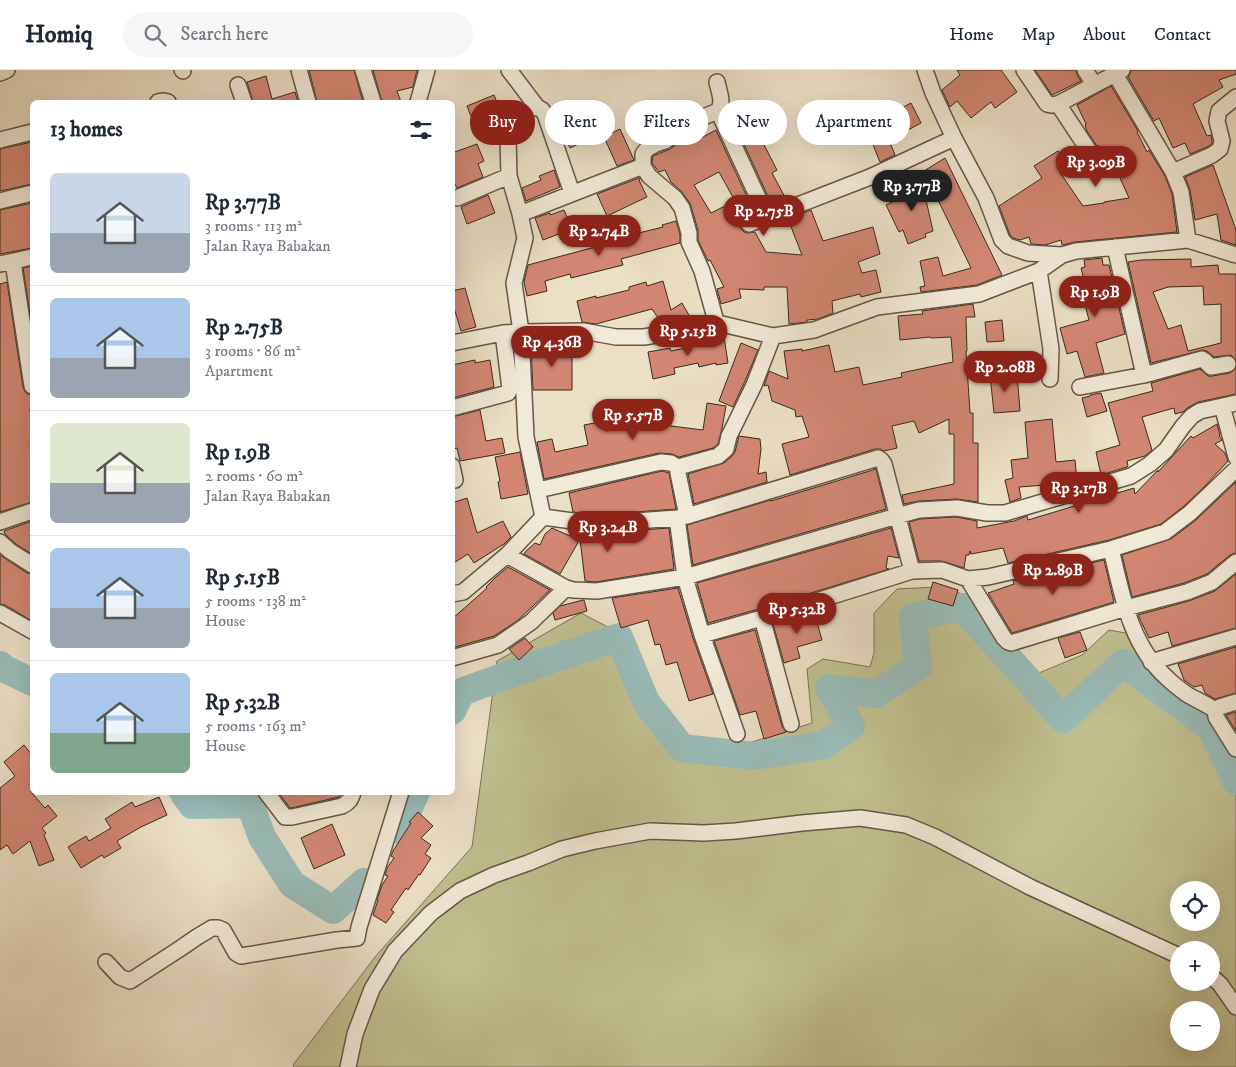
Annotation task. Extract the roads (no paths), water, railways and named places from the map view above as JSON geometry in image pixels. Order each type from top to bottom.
[{"type":"street","points":[[0,73],[7,70]]},
{"type":"street","points":[[300,70],[308,100]]},
{"type":"street","points":[[364,70],[372,100]]},
{"type":"street","points":[[419,100],[427,70]]},
{"type":"street","points":[[509,70],[536,107],[545,114],[572,193]]},
{"type":"street","points":[[925,70],[933,93],[954,138],[986,198],[1002,240],[1008,246],[1028,253],[1062,256]]},
{"type":"street","points":[[1024,70],[1047,104],[1051,105],[1058,104],[1119,72],[1173,172],[1181,192],[1188,240]]},
{"type":"street","points":[[1086,70],[1094,84]]},
{"type":"street","points":[[717,82],[721,100]]},
{"type":"street","points":[[238,85],[243,100]]},
{"type":"street","points":[[1173,172],[1212,155],[1220,149],[1222,141],[1217,120],[1219,111],[1236,97]]},
{"type":"street","points":[[1058,104],[1101,169]]},
{"type":"street","points":[[536,107],[522,111],[510,120],[508,139],[509,176],[525,238],[514,283],[521,332],[526,437],[543,517]]},
{"type":"street","points":[[717,325],[702,271],[690,242],[682,208],[675,198],[653,180],[643,166],[643,154],[671,137],[673,131],[679,127],[718,111]]},
{"type":"street","points":[[0,140],[30,132]]},
{"type":"street","points":[[749,224],[870,178],[954,138]]},
{"type":"street","points":[[734,145],[767,217]]},
{"type":"street","points":[[520,214],[643,166]]},
{"type":"street","points":[[457,198],[509,176]]},
{"type":"street","points":[[0,201],[30,194]]},
{"type":"street","points":[[455,342],[503,333],[521,332],[583,331],[616,337],[644,337],[722,324],[773,336],[814,330],[877,307],[979,294],[1039,271],[1062,256],[1076,251],[1188,240],[1236,255]]},
{"type":"street","points":[[1115,247],[1144,375]]},
{"type":"street","points":[[30,257],[6,263],[30,377]]},
{"type":"street","points":[[1039,271],[1051,349],[1050,379]]},
{"type":"street","points":[[455,407],[508,393],[510,389],[503,333]]},
{"type":"street","points":[[679,468],[718,456],[726,449],[729,436],[754,385],[773,336]]},
{"type":"street","points":[[1080,387],[1144,375],[1202,359],[1211,367],[1228,364]]},
{"type":"street","points":[[507,555],[566,588],[597,591],[685,577],[919,510],[957,508],[987,514],[1004,513],[1131,476],[1150,464],[1166,450],[1192,416],[1200,411],[1229,405],[1236,457]]},
{"type":"street","points":[[543,517],[595,524],[682,517],[878,458],[884,464],[912,570]]},
{"type":"street","points":[[538,490],[661,462],[671,463],[679,468]]},
{"type":"street","points":[[679,468],[685,577],[702,635],[737,734]]},
{"type":"street","points":[[702,635],[762,618],[912,570],[942,570],[968,579],[988,577],[1111,549],[1165,532],[1190,513],[1236,469]]},
{"type":"street","points":[[0,522],[30,513]]},
{"type":"street","points":[[455,593],[462,592],[469,587],[507,555],[543,517]]},
{"type":"street","points":[[0,542],[30,564]]},
{"type":"street","points":[[1111,549],[1135,635],[1151,662],[1187,694],[1215,710]]},
{"type":"street","points":[[968,579],[1004,638],[1011,643],[1126,608],[1187,592],[1212,582],[1236,562]]},
{"type":"street","points":[[455,657],[498,645],[531,622],[566,588]]},
{"type":"street","points":[[0,613],[30,630]]},
{"type":"street","points":[[762,618],[791,724]]},
{"type":"street","points":[[1151,662],[1236,637]]},
{"type":"street","points":[[1215,710],[1236,702]]},
{"type":"street","points":[[1215,710],[1216,717],[1236,749]]},
{"type":"street","points":[[268,795],[285,817],[292,817],[342,806],[348,803],[352,795]]},
{"type":"street","points":[[106,962],[120,977],[130,981],[212,928],[223,930],[236,953],[241,956],[357,938],[400,795]]},
{"type":"street","points":[[348,1067],[355,1034],[372,989],[396,951],[431,913],[460,891],[494,875],[562,849],[650,831],[704,833],[860,818],[906,825],[935,837],[1030,887],[1170,952]]},
{"type":"street","points":[[1220,984],[1236,1007]]},
{"type":"waterway","points":[[455,705],[461,692],[619,637],[646,702],[682,748],[754,756],[824,745],[851,726],[829,688],[876,694],[918,667],[913,617],[962,607],[1063,719],[1123,663],[1211,728],[1236,781]]},
{"type":"waterway","points":[[0,665],[30,681]]},
{"type":"waterway","points":[[185,795],[192,805],[250,804],[262,837],[292,884],[333,910],[364,882]]},
{"type":"waterway","points":[[399,830],[415,795]]}]
